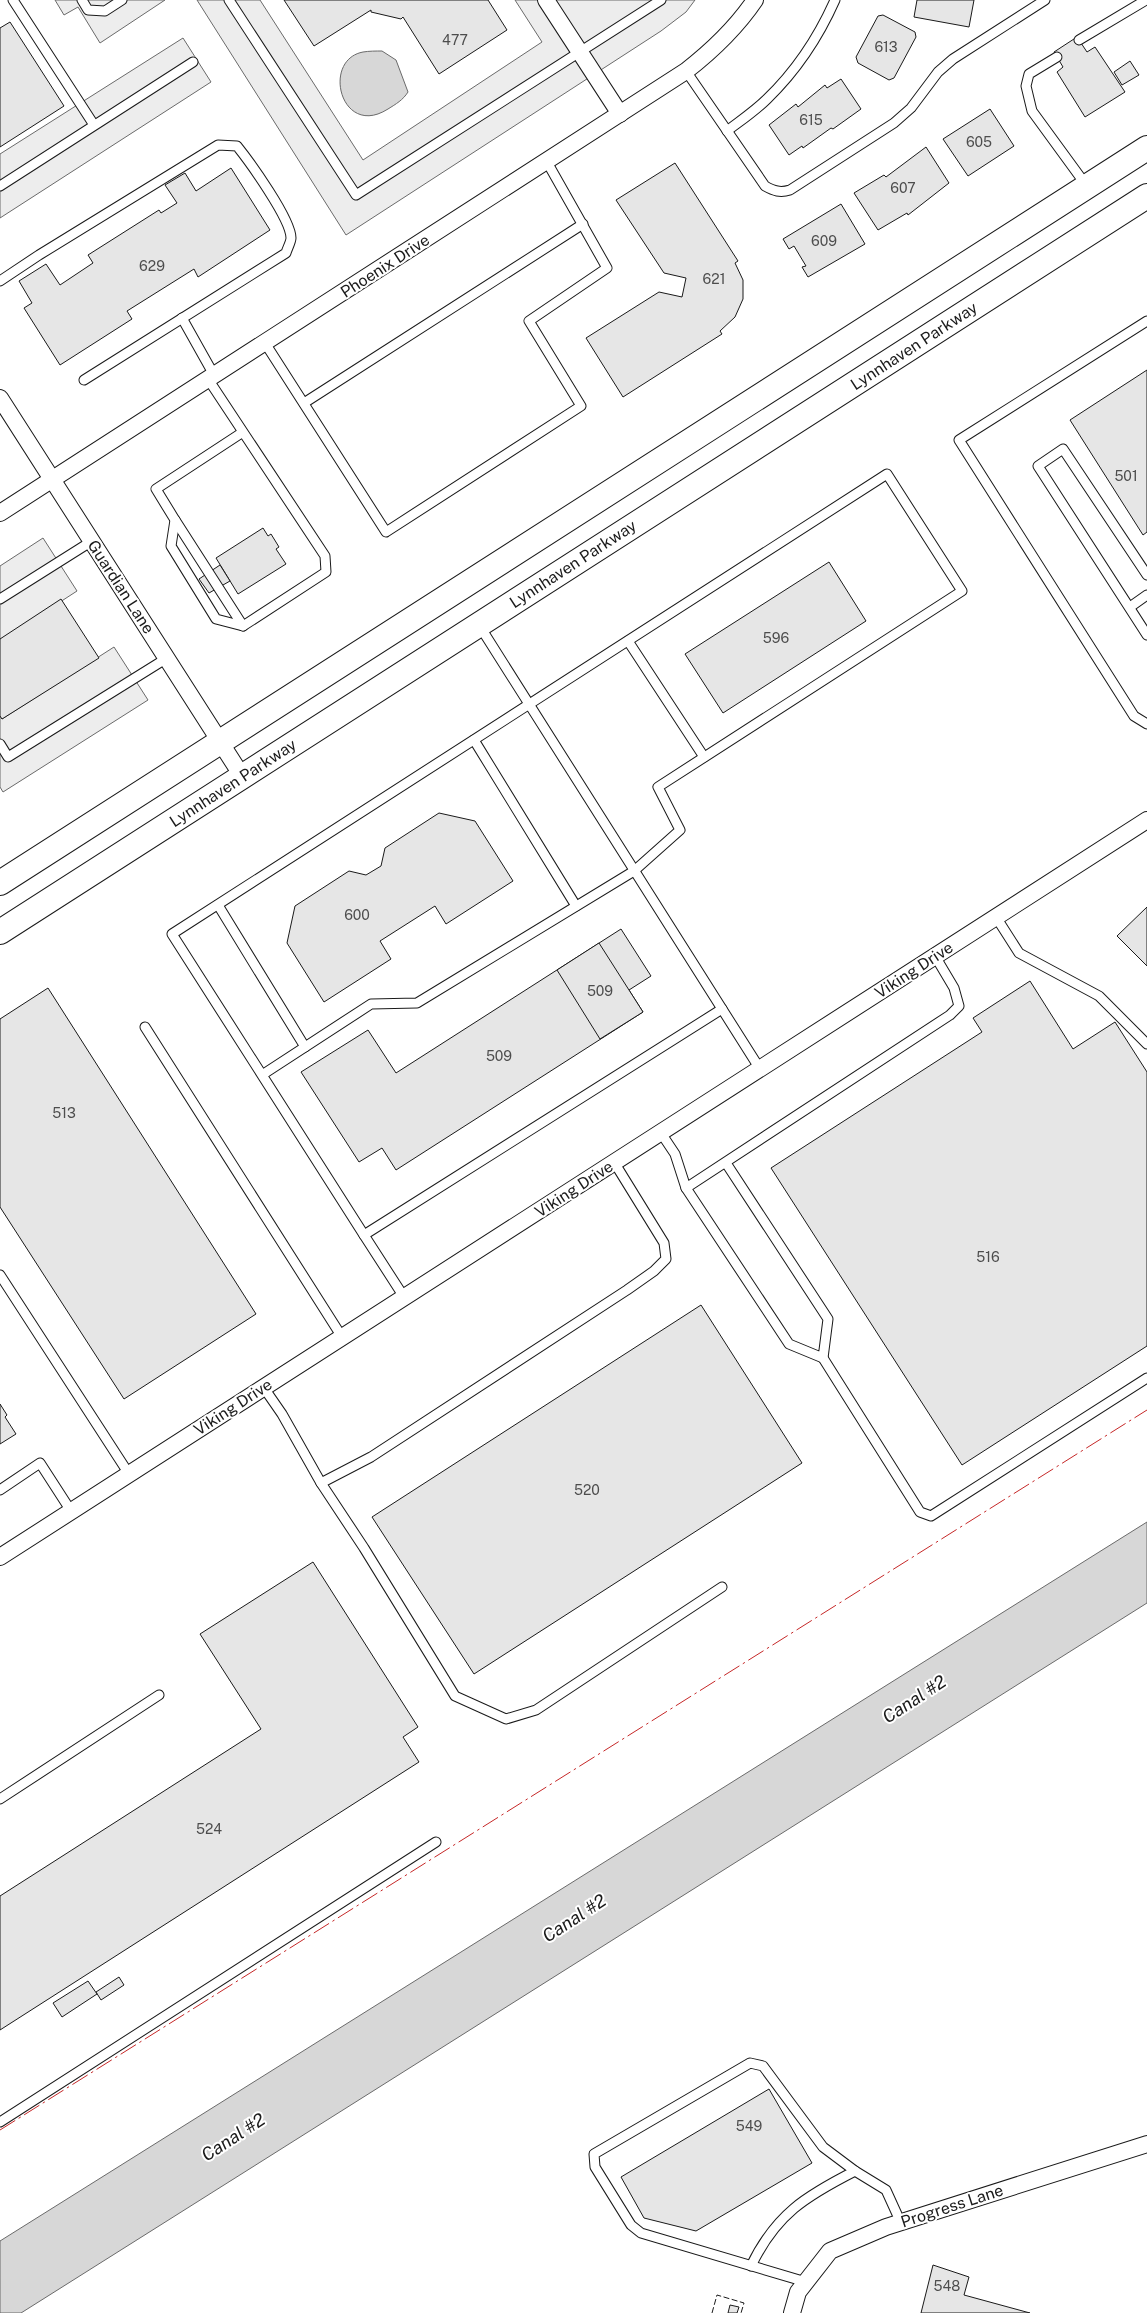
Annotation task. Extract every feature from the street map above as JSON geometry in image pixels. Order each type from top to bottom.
[{"type":"main road","points":[[0,883],[1147,148]]},
{"type":"main road","name":"Lynnhaven Parkway","points":[[0,932],[1147,196]]},
{"type":"street","points":[[546,0],[620,114]]},
{"type":"street","name":"Phoenix Drive","points":[[0,512],[686,71],[711,52],[734,28],[755,0]]},
{"type":"street","name":"Guardian Lane","points":[[0,398],[242,776]]},
{"type":"street","name":"Viking Drive","points":[[0,1557],[1147,820]]},
{"type":"street","name":"Progress Lane","points":[[792,2313],[798,2292],[830,2251],[901,2223],[1147,2144]]},
{"type":"lane","points":[[13,0],[94,126]]},
{"type":"lane","points":[[82,0],[88,10],[105,11],[122,0]]},
{"type":"lane","points":[[229,0],[356,195],[581,53],[661,0]]},
{"type":"lane","points":[[727,132],[767,99],[824,26],[835,0]]},
{"type":"lane","points":[[686,71],[764,186],[774,191],[790,190],[894,123],[911,108],[938,72],[953,59],[1045,0]]},
{"type":"lane","points":[[1080,40],[1146,0]]},
{"type":"lane","points":[[1057,57],[1029,74],[1026,86],[1032,111],[1087,186]]},
{"type":"lane","points":[[0,186],[193,62]]},
{"type":"lane","points":[[0,281],[218,145],[237,146],[249,161],[286,222],[291,238],[286,253],[84,380]]},
{"type":"lane","points":[[265,343],[386,532],[581,406],[529,321],[607,268],[547,162]]},
{"type":"lane","points":[[304,404],[583,224]]},
{"type":"lane","points":[[175,520],[171,546],[216,619],[242,626],[326,572],[325,556],[243,432],[211,377],[182,318]]},
{"type":"lane","points":[[1147,321],[959,440],[1134,716],[1147,724]]},
{"type":"lane","points":[[242,626],[156,489],[243,432]]},
{"type":"lane","points":[[1147,575],[1063,449],[1038,466],[1147,635]]},
{"type":"lane","points":[[262,1075],[371,1004],[417,1002],[634,871],[680,830],[658,787],[962,591],[887,474],[172,934],[404,1298]]},
{"type":"lane","points":[[0,599],[92,541]]},
{"type":"lane","points":[[1130,607],[1147,595]]},
{"type":"lane","points":[[478,625],[760,1069]]},
{"type":"lane","points":[[628,641],[704,757]]},
{"type":"lane","points":[[0,744],[8,757],[167,658]]},
{"type":"lane","points":[[474,740],[576,906]]},
{"type":"lane","points":[[218,905],[305,1047]]},
{"type":"lane","points":[[996,917],[1019,953],[1099,996],[1147,1044]]},
{"type":"lane","points":[[686,1188],[950,1015],[959,1006],[954,988],[935,956]]},
{"type":"lane","points":[[364,1235],[722,1009]]},
{"type":"lane","points":[[145,1028],[342,1337]]},
{"type":"lane","points":[[661,1133],[675,1154],[686,1188],[789,1344],[823,1358],[920,1512],[931,1516],[1147,1378]]},
{"type":"lane","points":[[321,1483],[371,1457],[627,1290],[654,1271],[666,1259],[664,1243],[614,1162]]},
{"type":"lane","points":[[726,1163],[828,1319],[823,1358]]},
{"type":"lane","points":[[0,1275],[129,1474]]},
{"type":"lane","points":[[264,1388],[282,1414],[321,1483],[364,1548],[454,1696],[506,1719],[536,1710],[722,1587]]},
{"type":"lane","points":[[0,1490],[40,1463],[71,1511]]},
{"type":"lane","points":[[0,1799],[159,1695]]},
{"type":"lane","points":[[0,2122],[436,1842]]},
{"type":"lane","points":[[806,2282],[641,2233],[631,2225],[595,2167],[594,2154],[750,2063],[764,2066],[823,2146],[855,2171],[886,2190],[901,2223]]},
{"type":"lane","points":[[751,2266],[762,2242],[782,2218],[825,2186],[855,2171]]},
{"type":"shaded area","points":[[55,0],[165,0],[100,43],[78,7],[64,15]]},
{"type":"shaded area","points":[[197,0],[260,0],[363,160],[542,42],[515,0],[695,0],[686,12],[661,31],[346,235]]},
{"type":"shaded area","points":[[183,38],[211,82],[0,218],[0,154]]},
{"type":"shaded area","points":[[43,538],[77,591],[0,641],[0,566]]},
{"type":"shaded area","points":[[114,647],[148,700],[3,792],[0,787],[0,716],[2,719]]},
{"type":"water","points":[[382,51],[396,60],[408,92],[402,100],[388,109],[372,115],[358,114],[348,106],[342,95],[340,81],[343,68],[350,58],[363,52]]},
{"type":"water","name":"Canal #2","points":[[1147,1522],[1147,1603],[21,2313],[0,2313],[0,2241]]},
{"type":"building","points":[[284,0],[488,0],[507,30],[439,74],[403,17],[401,19],[371,12],[371,10],[314,46]]},
{"type":"building","points":[[917,0],[974,0],[969,27],[914,17]]},
{"type":"building","points":[[883,15],[915,32],[916,37],[894,78],[889,80],[858,63],[856,57],[878,16]]},
{"type":"building","points":[[10,22],[64,106],[0,147],[0,28]]},
{"type":"building","points":[[1077,37],[1087,52],[1095,47],[1125,92],[1085,117],[1057,72],[1063,67],[1054,52]]},
{"type":"building","points":[[1130,61],[1139,75],[1122,85],[1114,72]]},
{"type":"building","points":[[841,79],[861,109],[833,129],[831,128],[803,148],[802,146],[789,155],[769,125],[796,104],[798,107],[825,85],[827,88]]},
{"type":"building","points":[[990,109],[1014,146],[968,176],[943,139]]},
{"type":"building","points":[[926,147],[949,183],[908,215],[907,213],[878,230],[854,193],[884,175],[886,177]]},
{"type":"building","points":[[675,163],[738,261],[735,263],[743,280],[743,299],[735,317],[720,331],[722,334],[623,397],[586,338],[659,292],[682,297],[686,278],[664,273],[616,200]]},
{"type":"building","points":[[231,168],[270,230],[198,277],[194,269],[127,311],[132,319],[60,365],[24,308],[32,303],[19,281],[46,264],[60,285],[93,263],[88,255],[159,210],[161,213],[177,203],[165,185],[185,173],[196,191]]},
{"type":"building","points":[[841,204],[865,244],[808,277],[802,267],[806,266],[794,246],[789,249],[783,239]]},
{"type":"building","points":[[1147,370],[1147,532],[1143,535],[1070,420]]},
{"type":"building","points":[[263,528],[268,536],[271,534],[279,547],[276,549],[286,564],[238,594],[216,558]]},
{"type":"building","points":[[829,562],[866,621],[723,713],[685,654]]},
{"type":"building","points":[[220,565],[230,581],[209,593],[199,579]]},
{"type":"building","points":[[61,599],[99,658],[2,719],[0,716],[0,639]]},
{"type":"building","points":[[439,813],[475,821],[513,881],[446,924],[435,906],[380,941],[391,959],[324,1002],[287,943],[295,906],[349,871],[366,875],[381,866],[385,848]]},
{"type":"building","points":[[1147,907],[1147,966],[1117,936]]},
{"type":"building","points":[[621,929],[651,976],[629,990],[643,1012],[396,1170],[382,1148],[359,1162],[301,1072],[368,1030],[396,1073]]},
{"type":"building","points":[[599,943],[643,1012],[600,1039],[557,970]]},
{"type":"building","points":[[1030,981],[1073,1049],[1115,1022],[1147,1072],[1147,1346],[962,1465],[771,1168],[982,1032],[973,1018]]},
{"type":"building","points":[[48,988],[256,1314],[124,1399],[0,1207],[0,1019]]},
{"type":"building","points":[[701,1305],[802,1463],[474,1674],[372,1517]]},
{"type":"building","points":[[0,1404],[7,1415],[5,1417],[16,1434],[0,1444]]},
{"type":"building","points":[[313,1562],[418,1727],[403,1737],[419,1762],[0,2030],[0,1896],[261,1729],[200,1634]]},
{"type":"building","points":[[119,1977],[124,1985],[101,2000],[96,1992]]},
{"type":"building","points":[[88,1981],[97,1994],[62,2017],[53,2003]]},
{"type":"building","points":[[769,2089],[812,2163],[696,2231],[644,2218],[621,2177]]},
{"type":"building","points":[[933,2265],[969,2277],[964,2295],[1030,2313],[921,2313]]},
{"type":"building","points":[[730,2305],[739,2307],[737,2313],[728,2313]]},
{"type":"fence","points":[[712,2313],[717,2295],[744,2303],[741,2313]]},
{"type":"power","points":[[0,2130],[1147,1410]]}]
